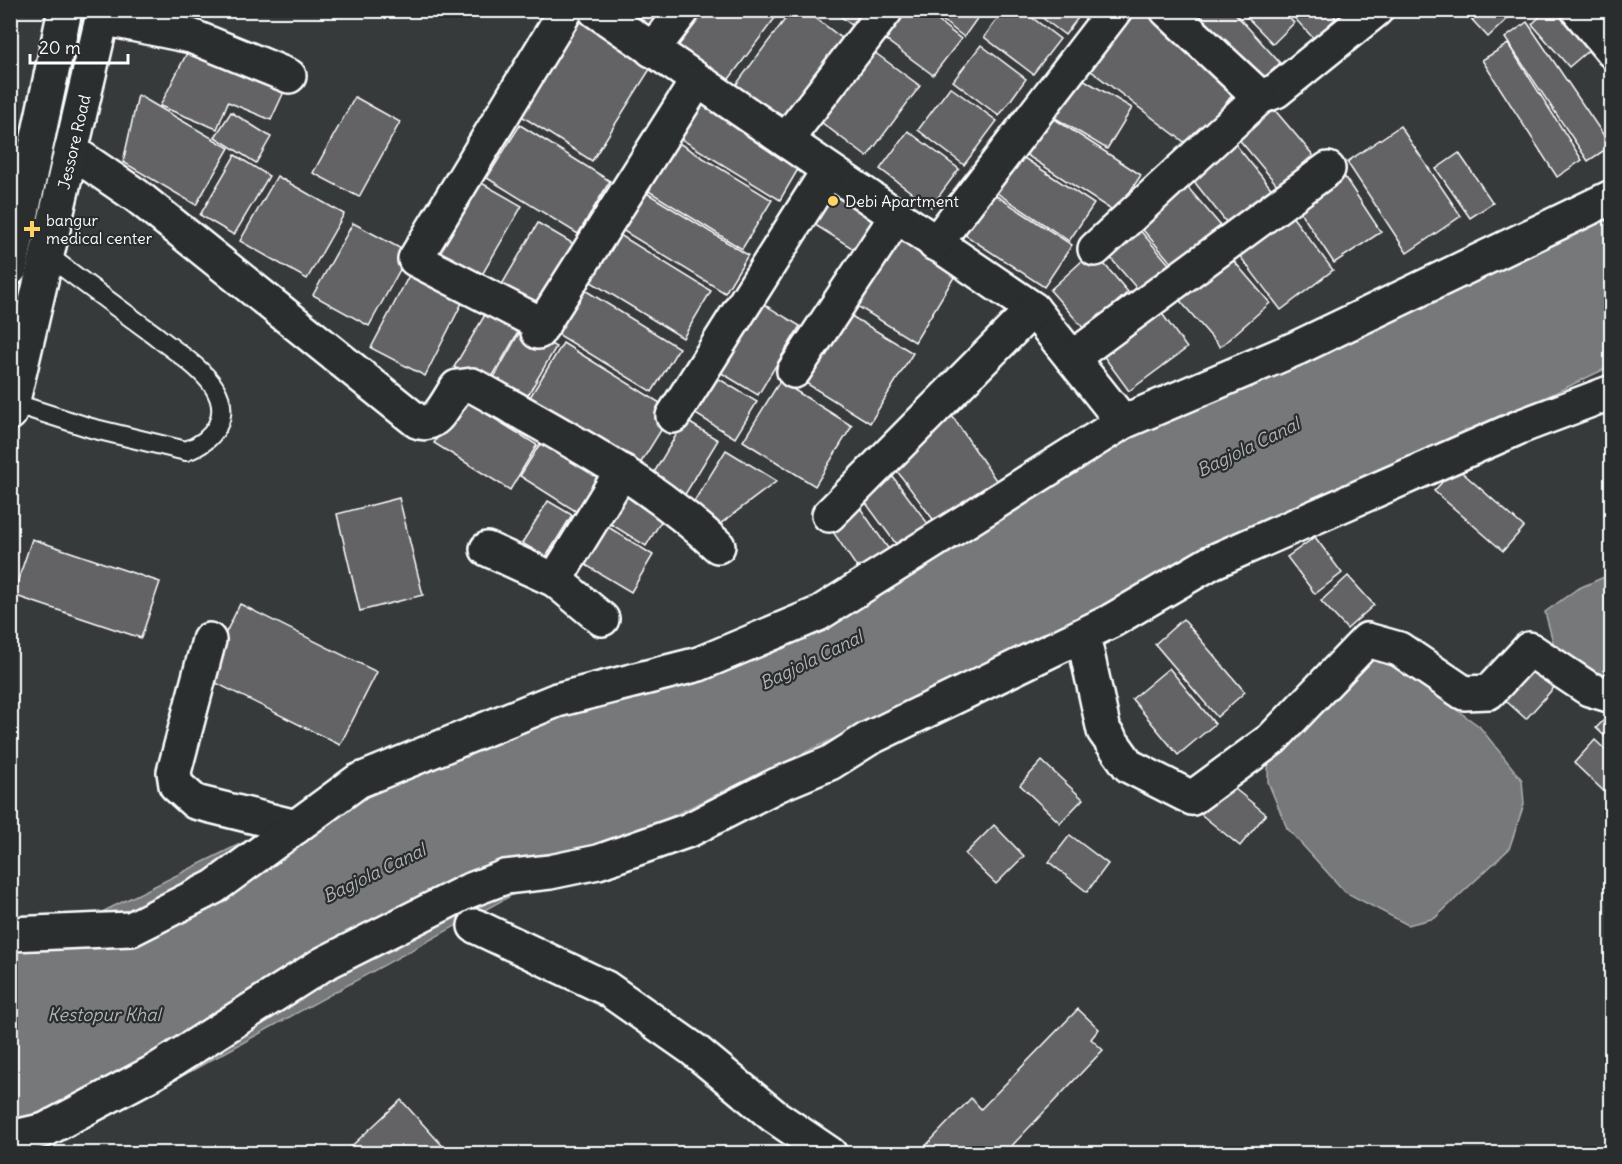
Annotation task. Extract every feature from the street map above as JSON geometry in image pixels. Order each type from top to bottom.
[{"type":"street","points":[[10,269],[66,10]]},
{"type":"street","points":[[566,10],[415,259],[540,329],[697,81]]},
{"type":"street","points":[[595,10],[1033,309],[1123,422]]},
{"type":"street","points":[[652,50],[683,10]]},
{"type":"street","points":[[786,140],[886,10]]},
{"type":"street","points":[[935,243],[1115,10]]},
{"type":"street","points":[[1167,10],[1260,96]]},
{"type":"street","points":[[1095,249],[1260,96],[1276,91],[1376,10]]},
{"type":"street","points":[[1578,10],[1610,46]]},
{"type":"street","points":[[103,14],[191,36],[289,76]]},
{"type":"street","name":"Jessore Road","points":[[12,408],[103,14]]},
{"type":"street","points":[[71,151],[137,196],[417,421],[426,424],[433,422],[457,387],[472,385],[622,471],[685,515],[718,546]]},
{"type":"street","points":[[1072,358],[1328,169]]},
{"type":"street","points":[[673,416],[828,171]]},
{"type":"street","points":[[10,934],[131,928],[214,887],[358,781],[557,700],[699,664],[818,614],[1123,422],[1297,348],[1611,197]]},
{"type":"street","points":[[795,371],[896,217]]},
{"type":"street","points":[[829,515],[1033,309]]},
{"type":"street","points":[[10,1138],[45,1130],[144,1078],[323,964],[468,891],[505,877],[550,872],[598,862],[689,830],[777,786],[830,763],[868,739],[1111,621],[1212,562],[1522,426],[1611,392]]},
{"type":"street","points":[[555,580],[622,471]]},
{"type":"street","points":[[487,549],[555,580],[602,619]]},
{"type":"street","points":[[1083,635],[1104,731],[1130,766],[1192,798],[1272,739],[1367,640],[1399,649],[1464,693],[1489,692],[1529,649],[1589,689],[1609,695],[1611,693]]},
{"type":"street","points":[[209,640],[174,772],[177,785],[195,802],[296,827]]},
{"type":"street","points":[[475,926],[606,988],[693,1049],[774,1116],[830,1154]]},
{"type":"lane","points":[[12,408],[186,451],[202,445],[212,436],[219,424],[220,402],[213,386],[172,349],[47,255]]},
{"type":"water","name":"Kestopur Khal","points":[[1611,194],[1611,366],[543,878],[67,1139],[11,1145],[11,946],[25,950],[457,737],[783,632],[1138,422]]},
{"type":"water","points":[[1611,574],[1611,672],[1596,678],[1556,653],[1545,612],[1577,589]]},
{"type":"water","points":[[1353,654],[1379,654],[1479,726],[1522,780],[1524,804],[1509,849],[1435,918],[1408,925],[1345,892],[1287,828],[1268,782],[1269,732]]},
{"type":"building","points":[[629,10],[659,10],[649,25]]},
{"type":"building","points":[[697,10],[781,10],[726,83],[673,43]]},
{"type":"building","points":[[792,10],[805,10],[852,46],[790,128],[735,86]]},
{"type":"building","points":[[832,10],[871,10],[857,29]]},
{"type":"building","points":[[902,10],[924,10],[961,39],[933,75],[882,37]]},
{"type":"building","points":[[929,10],[983,10],[964,37]]},
{"type":"building","points":[[1004,10],[1022,10],[1060,39],[1033,74],[984,37]]},
{"type":"building","points":[[1032,10],[1084,10],[1065,35]]},
{"type":"building","points":[[1130,10],[1141,10],[1239,86],[1192,148],[1086,67]]},
{"type":"building","points":[[1204,10],[1232,10],[1280,63],[1259,83],[1197,17]]},
{"type":"building","points":[[1240,10],[1282,10],[1294,23],[1273,44]]},
{"type":"building","points":[[1287,10],[1329,10],[1336,18],[1314,39]]},
{"type":"building","points":[[1334,10],[1349,10],[1341,18]]},
{"type":"building","points":[[1463,10],[1516,10],[1516,11],[1488,37]]},
{"type":"building","points":[[1547,10],[1568,10],[1596,44],[1569,67],[1532,24]]},
{"type":"building","points":[[1604,10],[1612,10],[1612,21]]},
{"type":"building","points":[[568,13],[652,66],[592,161],[509,108]]},
{"type":"building","points":[[1527,22],[1611,146],[1588,161],[1505,38]]},
{"type":"building","points":[[192,43],[288,83],[271,120],[228,102],[217,129],[160,106]]},
{"type":"building","points":[[1508,44],[1582,160],[1557,177],[1482,60]]},
{"type":"building","points":[[981,45],[1026,79],[999,116],[953,81]]},
{"type":"building","points":[[870,49],[920,86],[867,157],[817,119]]},
{"type":"building","points":[[1076,75],[1132,108],[1107,149],[1052,116]]},
{"type":"building","points":[[950,87],[997,121],[964,165],[918,130]]},
{"type":"building","points":[[692,91],[804,159],[780,200],[668,131]]},
{"type":"building","points":[[138,95],[229,148],[196,205],[123,162]]},
{"type":"building","points":[[355,97],[400,122],[359,197],[313,173]]},
{"type":"building","points":[[1267,101],[1313,155],[1278,186],[1232,131]]},
{"type":"building","points":[[231,112],[271,137],[256,163],[215,137]]},
{"type":"building","points":[[1050,116],[1141,175],[1116,213],[1025,154]]},
{"type":"building","points":[[520,125],[610,181],[578,234],[487,178]]},
{"type":"building","points":[[1400,126],[1461,216],[1407,253],[1347,162]]},
{"type":"building","points":[[908,131],[959,169],[931,207],[880,169]]},
{"type":"building","points":[[664,134],[772,200],[742,249],[634,182]]},
{"type":"building","points":[[1228,135],[1274,192],[1230,227],[1185,170]]},
{"type":"building","points":[[1015,152],[1094,204],[1069,241],[991,189]]},
{"type":"building","points":[[1459,153],[1493,203],[1470,218],[1436,169]]},
{"type":"building","points":[[235,155],[269,176],[234,235],[200,215]]},
{"type":"building","points":[[1342,173],[1381,232],[1334,263],[1295,204]]},
{"type":"building","points":[[277,176],[344,214],[307,279],[240,241]]},
{"type":"building","points":[[1178,176],[1221,226],[1174,266],[1131,216]]},
{"type":"building","points":[[471,177],[522,206],[476,285],[425,255]]},
{"type":"building","points":[[632,184],[748,255],[725,293],[609,222]]},
{"type":"building","name":"Debi Apartment","points":[[825,184],[881,218],[860,253],[804,218]]},
{"type":"building","points":[[989,191],[1072,245],[1044,287],[962,233]]},
{"type":"building","points":[[1288,211],[1333,270],[1281,310],[1236,251]]},
{"type":"building","points":[[1131,220],[1169,264],[1139,291],[1101,247]]},
{"type":"building","points":[[353,223],[409,253],[369,326],[313,295]]},
{"type":"building","points":[[538,223],[584,250],[542,320],[497,293]]},
{"type":"building","points":[[607,227],[711,291],[683,338],[578,274]]},
{"type":"building","points":[[901,227],[962,264],[915,342],[854,304]]},
{"type":"building","points":[[1093,251],[1128,292],[1085,330],[1050,290]]},
{"type":"building","points":[[1226,252],[1270,303],[1220,347],[1176,296]]},
{"type":"building","points":[[415,264],[468,291],[425,376],[371,348]]},
{"type":"building","points":[[575,284],[679,348],[652,392],[548,328]]},
{"type":"building","points":[[750,296],[800,326],[758,395],[708,365]]},
{"type":"building","points":[[492,303],[524,322],[487,386],[454,367]]},
{"type":"building","points":[[1155,304],[1187,348],[1129,391],[1097,347]]},
{"type":"building","points":[[843,311],[913,353],[870,423],[801,380]]},
{"type":"building","points":[[522,328],[556,347],[521,407],[488,388]]},
{"type":"building","points":[[563,343],[673,411],[640,464],[530,397]]},
{"type":"building","points":[[706,371],[757,402],[735,438],[684,407]]},
{"type":"building","points":[[780,381],[852,426],[815,486],[743,441]]},
{"type":"building","points":[[461,398],[537,445],[510,490],[434,443]]},
{"type":"building","points":[[948,410],[998,483],[935,522],[888,459]]},
{"type":"building","points":[[685,420],[718,440],[681,501],[649,481]]},
{"type":"building","points":[[543,439],[601,474],[577,512],[520,476]]},
{"type":"building","points":[[726,450],[777,481],[716,527],[688,511]]},
{"type":"building","points":[[1456,467],[1524,527],[1503,551],[1434,491]]},
{"type":"building","points":[[887,469],[929,525],[899,548],[857,491]]},
{"type":"building","points":[[624,482],[668,510],[646,546],[601,518]]},
{"type":"building","points":[[399,498],[423,595],[360,611],[337,514]]},
{"type":"building","points":[[548,501],[572,515],[546,557],[522,543]]},
{"type":"building","points":[[856,502],[890,551],[860,572],[827,523]]},
{"type":"building","points":[[597,520],[653,555],[631,592],[574,558]]},
{"type":"building","points":[[1315,537],[1342,573],[1315,594],[1287,557]]},
{"type":"building","points":[[32,539],[160,582],[141,638],[13,595]]},
{"type":"building","points":[[1348,576],[1374,605],[1347,629],[1321,601]]},
{"type":"building","points":[[240,604],[377,672],[340,745],[204,677]]},
{"type":"building","points":[[1183,619],[1245,692],[1217,717],[1155,644]]},
{"type":"building","points":[[1527,656],[1558,683],[1526,719],[1495,691]]},
{"type":"building","points":[[1169,668],[1215,724],[1178,755],[1132,699]]},
{"type":"building","points":[[1612,712],[1612,743],[1596,728]]},
{"type":"building","points":[[1595,740],[1612,756],[1610,797],[1574,763]]},
{"type":"building","points":[[1042,761],[1083,799],[1060,823],[1020,785]]},
{"type":"building","points":[[1224,780],[1266,814],[1240,846],[1198,812]]},
{"type":"building","points":[[994,825],[1024,856],[996,884],[965,854]]},
{"type":"building","points":[[1070,835],[1108,864],[1087,892],[1049,862]]},
{"type":"building","points":[[1078,1009],[1099,1029],[1091,1039],[1103,1050],[1004,1154],[918,1154],[971,1098],[981,1109]]},
{"type":"building","points":[[401,1100],[450,1154],[343,1154]]},
{"type":"place","name":"Debi Apartment","points":[[833,201]]},
{"type":"place","name":"bangur medical center","points":[[32,229]]},
{"type":"water label","name":"Bagjola Canal","points":[[1248,447]]},
{"type":"water label","name":"Bagjola Canal","points":[[811,660]]},
{"type":"water label","name":"Bagjola Canal","points":[[374,873]]}]
